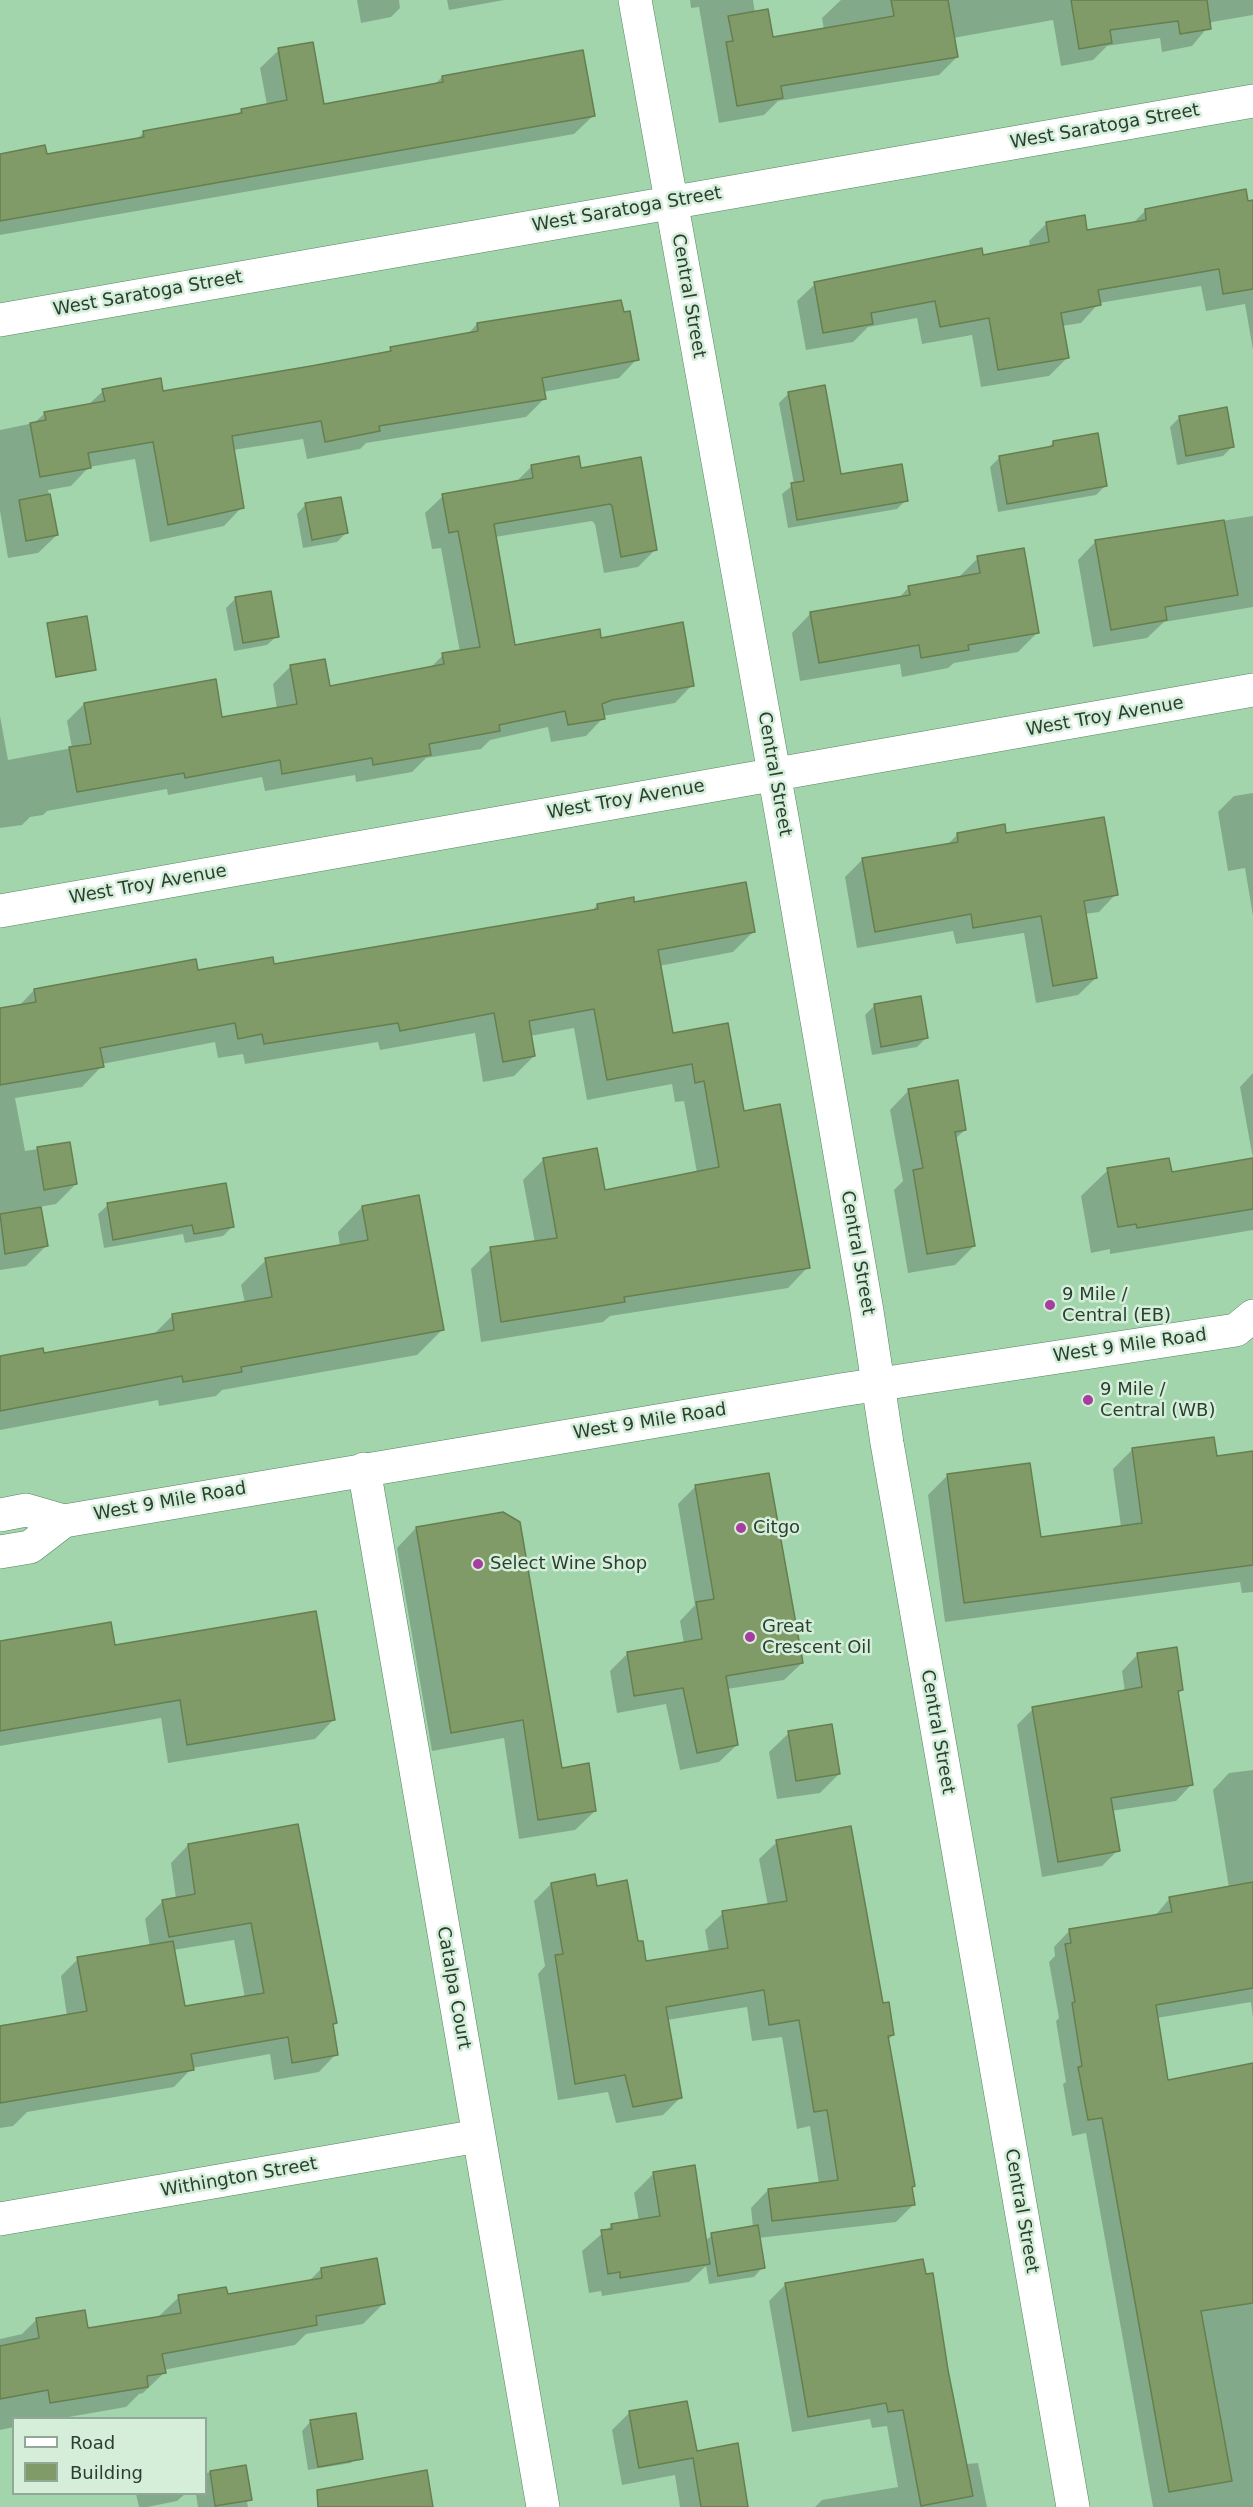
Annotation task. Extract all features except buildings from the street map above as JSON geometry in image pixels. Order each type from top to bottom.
[{"type":"street","name":"Central Street","points":[[635,0],[774,775],[1073,2507]]},
{"type":"street","name":"West Saratoga Street","points":[[0,320],[1253,101]]},
{"type":"street","name":"West Troy Avenue","points":[[0,911],[1253,690]]},
{"type":"street","name":"West 9 Mile Road","points":[[0,1515],[26,1510],[64,1521],[364,1468],[878,1384],[1247,1328]]},
{"type":"street","name":"Catalpa Court","points":[[364,1468],[543,2507]]},
{"type":"street","name":"West 9 Mile Road","points":[[0,1552],[30,1547],[64,1521]]},
{"type":"street","name":"Withington Street","points":[[0,2219],[478,2136]]},
{"type":"place","name":"9 Mile / Central (EB)","points":[[1050,1305]]},
{"type":"place","name":"9 Mile / Central (WB)","points":[[1088,1400]]},
{"type":"place","name":"Citgo","points":[[741,1528]]},
{"type":"place","name":"Select Wine Shop","points":[[478,1564]]},
{"type":"place","name":"Great Crescent Oil","points":[[750,1637]]}]
